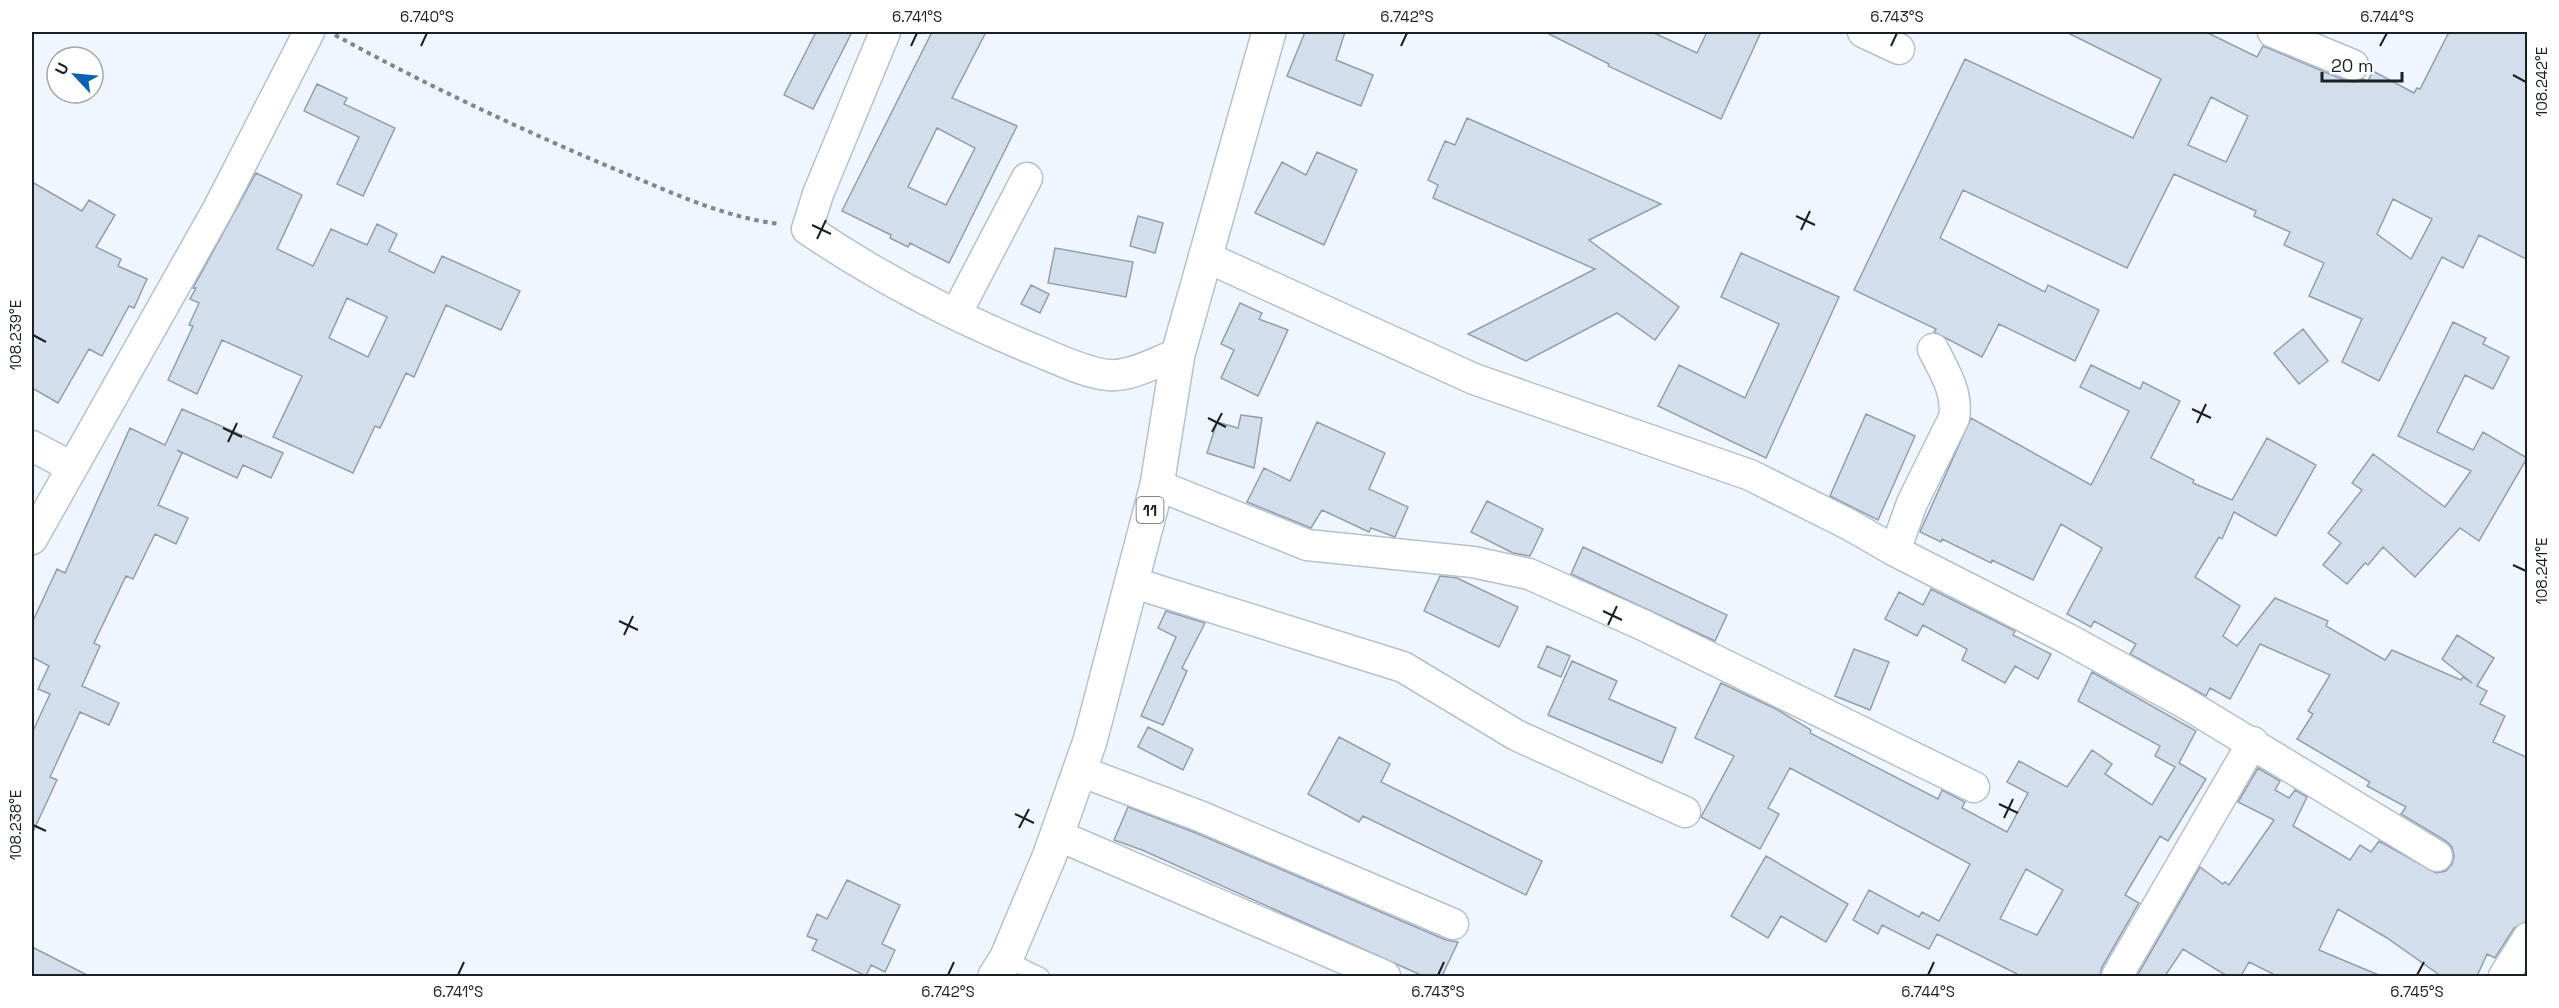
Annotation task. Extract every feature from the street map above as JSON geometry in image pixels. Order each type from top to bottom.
[{"type":"highway","name":"11","points":[[1000,968],[1057,835],[1080,771],[1157,485],[1178,354],[1269,32]]},
{"type":"street","points":[[32,539],[218,209],[309,32]]},
{"type":"street","points":[[885,32],[818,194],[807,229],[867,267],[988,331],[1059,360],[1109,375],[1133,371],[1178,354]]},
{"type":"street","points":[[1863,32],[1899,49]]},
{"type":"street","points":[[2273,32],[2353,65]]},
{"type":"street","points":[[956,314],[1027,178]]},
{"type":"street","points":[[1204,256],[1474,379],[1750,475],[1848,524],[1894,552],[2066,638],[2253,742],[2437,856]]},
{"type":"street","points":[[1894,552],[1912,503],[1954,418],[1956,403],[1953,389],[1934,349]]},
{"type":"street","points":[[32,446],[72,467]]},
{"type":"street","points":[[1157,485],[1307,545],[1473,562],[1529,574],[1643,625],[1974,787]]},
{"type":"street","points":[[1131,582],[1403,666],[1516,735],[1685,812]]},
{"type":"street","points":[[2117,976],[2253,742]]},
{"type":"street","points":[[1080,771],[1203,817],[1453,924]]},
{"type":"street","points":[[1057,835],[1385,976]]},
{"type":"street","points":[[2504,976],[2528,938]]},
{"type":"lane","points":[[1000,968],[1041,976]]},
{"type":"path","points":[[330,32],[431,84],[560,145],[676,195],[763,222],[807,229]]},
{"type":"building","points":[[816,32],[852,32],[813,109],[784,95]]},
{"type":"building","points":[[932,32],[986,32],[952,98],[1017,126],[949,263],[910,243],[908,247],[890,238],[891,235],[842,211]],"holes":[[[937,128],[975,148],[946,205],[908,187]]]},
{"type":"building","points":[[1305,32],[1345,32],[1336,60],[1373,75],[1361,106],[1287,76]]},
{"type":"building","points":[[1545,32],[1652,32],[1697,53],[1707,32],[1761,32],[1721,119],[1608,66],[1609,64]]},
{"type":"building","points":[[2066,32],[2206,32],[2257,57],[2263,46],[2346,81],[2355,82],[2363,79],[2368,81],[2373,71],[2414,93],[2417,88],[2420,89],[2449,32],[2528,32],[2528,260],[2479,235],[2463,268],[2442,257],[2379,381],[2342,362],[2362,319],[2309,296],[2324,263],[2284,245],[2290,232],[2254,216],[2256,211],[2174,174],[2127,268],[1963,190],[1940,238],[2045,292],[2048,285],[2099,310],[2075,361],[1999,324],[1982,357],[1934,332],[1936,329],[1854,290],[1965,59],[2133,138],[2161,79]],"holes":[[[2211,97],[2248,116],[2226,162],[2188,145]],[[2393,199],[2432,219],[2411,259],[2377,234]]]},
{"type":"building","points":[[317,84],[347,98],[344,104],[395,128],[363,196],[337,184],[359,137],[304,111]]},
{"type":"building","points":[[1467,118],[1661,204],[1589,240],[1679,307],[1655,340],[1617,313],[1526,361],[1468,334],[1595,269],[1433,198],[1438,185],[1428,180],[1445,141],[1455,145]]},
{"type":"building","points":[[1317,152],[1357,170],[1324,245],[1255,213],[1282,162],[1306,175]]},
{"type":"building","points":[[256,173],[302,195],[277,249],[313,266],[331,229],[367,245],[377,224],[397,234],[389,251],[434,273],[442,256],[520,291],[501,330],[446,305],[414,377],[406,373],[380,428],[375,426],[353,473],[273,437],[302,376],[222,340],[197,394],[168,380],[193,326],[189,325],[199,303],[190,299],[196,288],[193,288]],"holes":[[[347,298],[387,317],[368,357],[329,338]]]},
{"type":"building","points":[[32,182],[82,211],[89,200],[115,215],[96,247],[121,259],[118,266],[147,279],[134,308],[129,306],[102,356],[89,349],[58,403],[32,388]]},
{"type":"building","points":[[1138,216],[1163,223],[1155,253],[1130,246]]},
{"type":"building","points":[[1055,248],[1133,262],[1126,297],[1048,283]]},
{"type":"building","points":[[1741,253],[1839,297],[1766,458],[1658,406],[1679,365],[1745,398],[1779,324],[1721,297]]},
{"type":"building","points":[[1031,285],[1049,294],[1040,313],[1021,304]]},
{"type":"building","points":[[1240,303],[1262,313],[1259,319],[1288,330],[1258,396],[1221,378],[1234,350],[1221,344]]},
{"type":"building","points":[[2453,322],[2486,338],[2483,344],[2509,357],[2493,389],[2465,375],[2437,432],[2473,450],[2483,432],[2527,458],[2479,541],[2460,528],[2415,577],[2383,547],[2368,565],[2365,563],[2347,584],[2323,565],[2341,543],[2328,533],[2362,490],[2352,483],[2373,454],[2445,507],[2471,471],[2398,436]]},
{"type":"building","points":[[2303,329],[2328,361],[2299,384],[2274,353]]},
{"type":"building","points":[[2091,365],[2140,389],[2143,382],[2180,401],[2151,458],[2194,480],[2193,483],[2232,500],[2267,438],[2316,465],[2276,536],[2234,512],[2222,539],[2219,537],[2195,577],[2240,606],[2223,636],[2237,646],[2275,598],[2328,621],[2326,626],[2385,660],[2392,650],[2461,680],[2463,677],[2472,683],[2442,659],[2457,635],[2494,658],[2477,686],[2487,691],[2480,704],[2505,716],[2493,742],[2528,758],[2528,921],[2514,928],[2495,958],[2487,954],[2477,976],[2441,976],[2387,938],[2338,909],[2319,950],[2381,976],[2277,976],[2249,962],[2241,976],[2227,976],[2183,949],[2165,976],[2137,976],[2200,867],[2223,884],[2225,882],[2229,885],[2274,820],[2238,802],[2258,768],[2280,781],[2275,790],[2289,798],[2295,790],[2307,797],[2293,826],[2350,860],[2360,845],[2371,852],[2379,841],[2436,873],[2446,871],[2452,864],[2454,856],[2452,847],[2446,841],[2401,814],[2406,807],[2367,786],[2370,782],[2297,739],[2313,714],[2308,711],[2330,675],[2260,644],[2230,699],[2210,688],[2206,696],[2130,654],[2136,644],[2094,621],[2091,627],[2067,614],[2102,548],[2061,524],[2033,580],[1992,560],[1991,563],[1942,539],[1941,542],[1920,532],[1971,418],[2091,485],[2129,411],[2080,387]]},
{"type":"building","points":[[182,409],[283,453],[271,478],[243,465],[237,478],[177,450],[182,453],[158,505],[188,518],[176,544],[155,534],[133,579],[126,576],[94,643],[100,646],[82,686],[119,703],[109,725],[80,712],[50,777],[57,780],[32,834],[32,733],[50,694],[38,689],[49,666],[32,657],[32,623],[57,569],[65,573],[130,428],[165,445]]},
{"type":"building","points":[[1866,414],[1915,436],[1878,520],[1830,496]]},
{"type":"building","points":[[1241,415],[1262,418],[1254,468],[1207,453],[1217,422],[1238,428]]},
{"type":"building","points":[[1317,422],[1385,453],[1369,489],[1408,507],[1395,537],[1371,528],[1369,532],[1322,510],[1311,528],[1247,502],[1264,468],[1290,481]]},
{"type":"building","points":[[1487,501],[1543,529],[1530,556],[1513,553],[1471,532]]},
{"type":"building","points":[[1583,547],[1727,615],[1715,641],[1571,574]]},
{"type":"building","points":[[1440,576],[1457,578],[1518,607],[1499,647],[1424,611]]},
{"type":"building","points":[[1931,589],[2015,631],[2013,635],[2051,654],[2038,679],[2015,666],[2005,683],[1962,660],[1967,649],[1923,625],[1917,636],[1885,619],[1899,592],[1923,605]]},
{"type":"building","points":[[1166,611],[1205,623],[1182,668],[1187,671],[1163,725],[1141,716],[1176,637],[1158,628]]},
{"type":"building","points":[[1547,646],[1570,656],[1561,677],[1538,667]]},
{"type":"building","points":[[1854,649],[1889,662],[1870,710],[1835,696]]},
{"type":"building","points":[[1572,661],[1617,681],[1609,699],[1676,728],[1662,763],[1548,715]]},
{"type":"building","points":[[2092,672],[2196,731],[2179,763],[2206,779],[2168,841],[2160,836],[2125,895],[2139,903],[2102,967],[2100,976],[2021,976],[1937,934],[1929,949],[1882,925],[1878,934],[1853,920],[1869,890],[1919,917],[1922,912],[1939,921],[1970,864],[1790,768],[1768,808],[1779,814],[1760,849],[1701,817],[1734,756],[1695,738],[1721,683],[1776,709],[1811,730],[1810,733],[1938,799],[1942,790],[1965,802],[1962,808],[2007,832],[2028,793],[2007,782],[2019,761],[2067,787],[2092,750],[2112,764],[2105,774],[2152,805],[2175,767],[2155,756],[2160,746],[2078,701]],"holes":[[[2026,869],[2063,890],[2037,935],[2000,919]]]},
{"type":"building","points":[[1148,727],[1193,749],[1183,770],[1138,747]]},
{"type":"building","points":[[1339,737],[1390,764],[1381,782],[1542,861],[1526,895],[1363,816],[1359,822],[1308,794]]},
{"type":"building","points":[[1128,807],[1196,833],[1446,940],[1458,942],[1442,976],[1423,976],[1142,850],[1114,840]]},
{"type":"building","points":[[1766,856],[1848,904],[1826,942],[1781,916],[1768,938],[1731,916]]},
{"type":"building","points":[[847,880],[900,905],[882,944],[895,950],[885,972],[871,965],[866,976],[812,950],[817,940],[807,936],[817,914],[827,919]]},
{"type":"building","points":[[32,947],[89,976],[32,976]]}]
